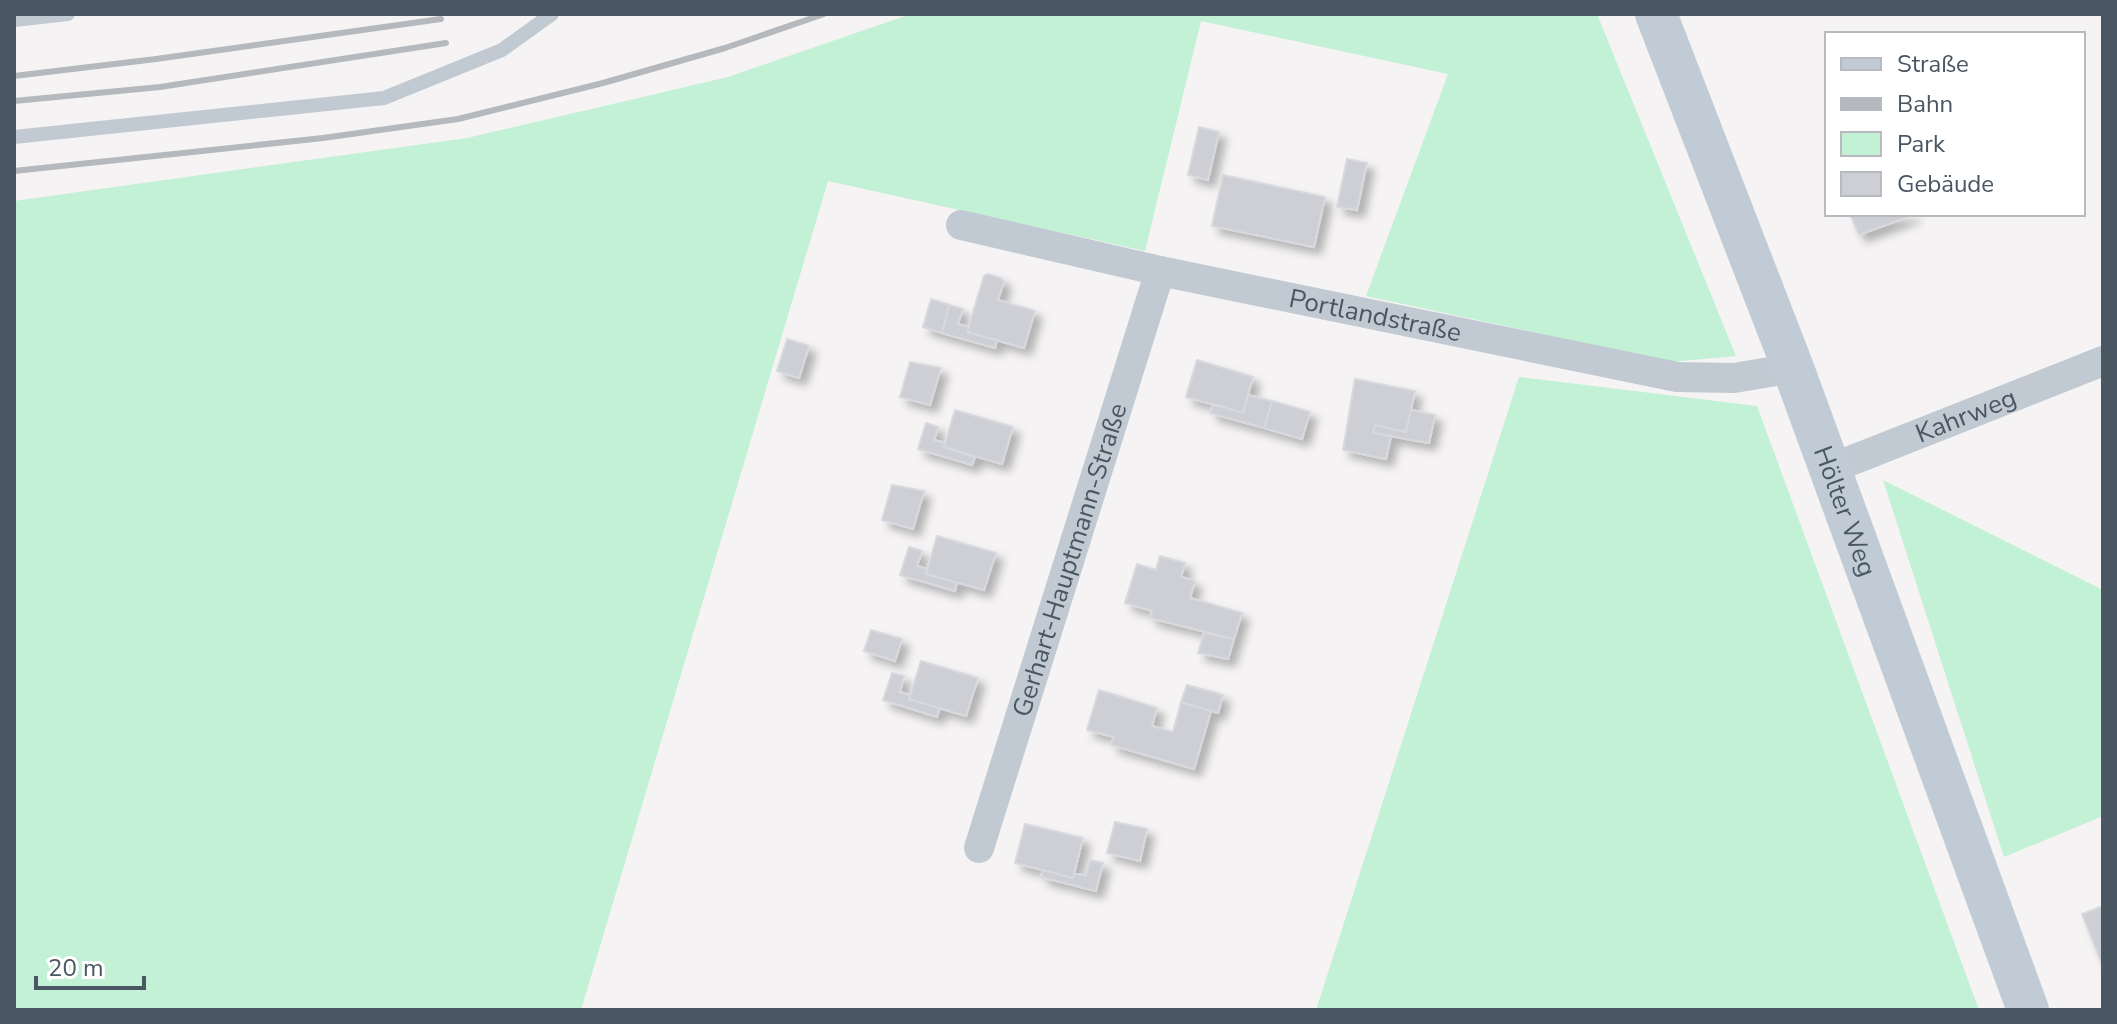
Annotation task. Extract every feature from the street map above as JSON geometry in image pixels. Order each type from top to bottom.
[{"type":"main road","name":"Hölter Weg","points":[[1656,14],[1793,368],[2028,1010]]},
{"type":"street","name":"Portlandstraße","points":[[961,225],[1160,271],[1677,377],[1734,378],[1793,368]]},
{"type":"street","name":"Gerhart-Hauptmann-Straße","points":[[979,848],[1160,271]]},
{"type":"street","name":"Kahrweg","points":[[1830,469],[2103,361]]},
{"type":"lane","points":[[14,20],[68,14]]},
{"type":"lane","points":[[14,137],[384,98],[502,50],[552,14]]},
{"type":"green space","points":[[911,14],[1597,14],[1736,356],[1671,362],[1366,296],[1448,74],[1201,21],[1145,251],[828,181],[581,1010],[14,1010],[14,201],[467,138],[728,77]]},
{"type":"green space","points":[[1519,377],[1757,406],[1979,1010],[1316,1010]]},
{"type":"green space","points":[[1883,480],[2103,590],[2103,816],[2004,857]]},
{"type":"building","points":[[1199,127],[1219,132],[1208,180],[1188,175]]},
{"type":"building","points":[[1347,159],[1367,163],[1357,210],[1337,207]]},
{"type":"building","points":[[1223,175],[1325,197],[1314,247],[1212,226]]},
{"type":"building","points":[[1851,216],[1910,216],[1859,235]]},
{"type":"building","points":[[988,274],[1004,282],[998,300],[1035,311],[1024,348],[967,332],[984,276]]},
{"type":"building","points":[[931,299],[949,305],[942,333],[923,327]]},
{"type":"building","points":[[949,305],[963,309],[958,324],[969,327],[967,332],[997,340],[995,348],[942,333]]},
{"type":"building","points":[[787,339],[809,346],[799,378],[777,371]]},
{"type":"building","points":[[1197,360],[1253,377],[1243,413],[1186,397]]},
{"type":"building","points":[[910,362],[941,368],[930,405],[900,397]]},
{"type":"building","points":[[1355,379],[1415,391],[1406,432],[1375,425],[1373,433],[1391,436],[1386,459],[1343,450]]},
{"type":"building","points":[[1248,395],[1272,401],[1264,428],[1210,413],[1213,404],[1243,413]]},
{"type":"building","points":[[1272,401],[1310,412],[1302,439],[1264,428]]},
{"type":"building","points":[[955,410],[1013,427],[1002,464],[944,447]]},
{"type":"building","points":[[1411,410],[1435,415],[1429,443],[1373,433],[1375,425],[1406,432]]},
{"type":"building","points":[[926,423],[938,427],[934,440],[945,443],[944,447],[975,457],[972,465],[918,449]]},
{"type":"building","points":[[892,485],[924,491],[913,529],[882,520]]},
{"type":"building","points":[[937,536],[996,553],[984,590],[926,574]]},
{"type":"building","points":[[909,547],[922,551],[917,566],[927,569],[926,574],[957,583],[955,591],[900,575]]},
{"type":"building","points":[[1160,556],[1185,563],[1181,577],[1195,581],[1190,598],[1242,613],[1234,639],[1150,618],[1152,611],[1125,603],[1137,564],[1156,570]]},
{"type":"building","points":[[871,630],[902,639],[895,661],[864,651]]},
{"type":"building","points":[[1204,633],[1234,639],[1228,659],[1198,653]]},
{"type":"building","points":[[921,661],[978,678],[966,716],[909,699]]},
{"type":"building","points":[[892,673],[904,676],[900,692],[910,695],[909,699],[940,708],[937,717],[883,700]]},
{"type":"building","points":[[1187,685],[1223,695],[1218,713],[1181,702]]},
{"type":"building","points":[[1099,690],[1157,708],[1152,726],[1173,732],[1181,702],[1211,711],[1194,769],[1111,745],[1114,737],[1087,730]]},
{"type":"building","points":[[1115,822],[1147,829],[1140,861],[1107,853]]},
{"type":"building","points":[[1025,824],[1083,838],[1073,878],[1015,863]]},
{"type":"building","points":[[1090,860],[1103,863],[1096,891],[1041,877],[1043,870],[1073,878],[1075,873],[1086,876]]},
{"type":"building","points":[[2103,906],[2103,967],[2082,914]]},
{"type":"railway","points":[[14,171],[323,138],[458,119],[603,83],[725,48],[824,14]]},
{"type":"railway","points":[[14,76],[441,19]]},
{"type":"railway","points":[[14,101],[160,87],[446,43]]}]
